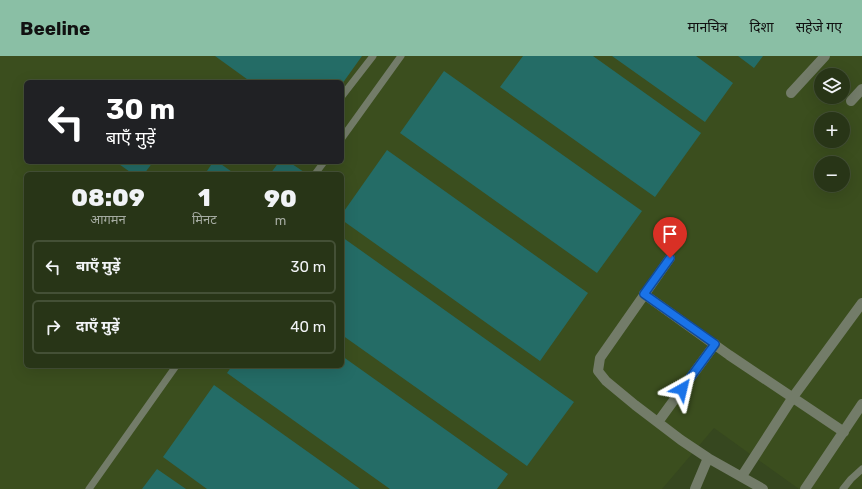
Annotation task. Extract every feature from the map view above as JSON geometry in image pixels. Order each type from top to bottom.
[{"type":"street","points":[[791,93],[825,56]]},
{"type":"street","points":[[851,101],[862,89]]},
{"type":"street","points":[[670,258],[600,358],[598,371],[606,381],[635,405],[708,458],[763,489]]},
{"type":"street","points":[[644,294],[844,432]]},
{"type":"street","points":[[742,476],[793,397],[862,303]]},
{"type":"street","points":[[658,422],[715,344]]},
{"type":"street","points":[[805,489],[862,404]]},
{"type":"street","points":[[695,489],[708,458]]},
{"type":"lane","points":[[344,93],[373,56]]},
{"type":"lane","points":[[344,135],[400,56]]},
{"type":"lane","points":[[89,489],[175,368]]},
{"type":"lane","points":[[843,489],[862,469]]},
{"type":"shaded area","points":[[0,56],[862,56],[862,489],[799,489],[714,428],[662,489],[0,489]]},
{"type":"building","points":[[215,56],[362,56],[344,81],[248,80]]},
{"type":"building","points":[[523,56],[593,56],[701,133],[655,197],[500,87]]},
{"type":"building","points":[[612,56],[696,56],[733,83],[705,122]]},
{"type":"building","points":[[738,56],[763,56],[754,68]]},
{"type":"building","points":[[444,71],[642,211],[597,273],[400,133]]},
{"type":"building","points":[[387,150],[588,293],[540,361],[344,221],[344,211]]},
{"type":"building","points":[[119,164],[152,164],[146,172],[130,172]]},
{"type":"building","points":[[212,164],[221,164],[232,172],[206,172]]},
{"type":"building","points":[[278,164],[292,164],[304,172],[272,172]]},
{"type":"building","points":[[344,238],[574,402],[527,466],[344,336]]},
{"type":"building","points":[[344,357],[508,474],[497,489],[390,489],[227,373],[231,368],[344,368]]},
{"type":"building","points":[[214,385],[360,489],[207,489],[163,457]]},
{"type":"building","points":[[157,469],[186,489],[142,489]]},
{"type":"route","points":[[670,258],[644,294],[715,344],[682,389]]}]
